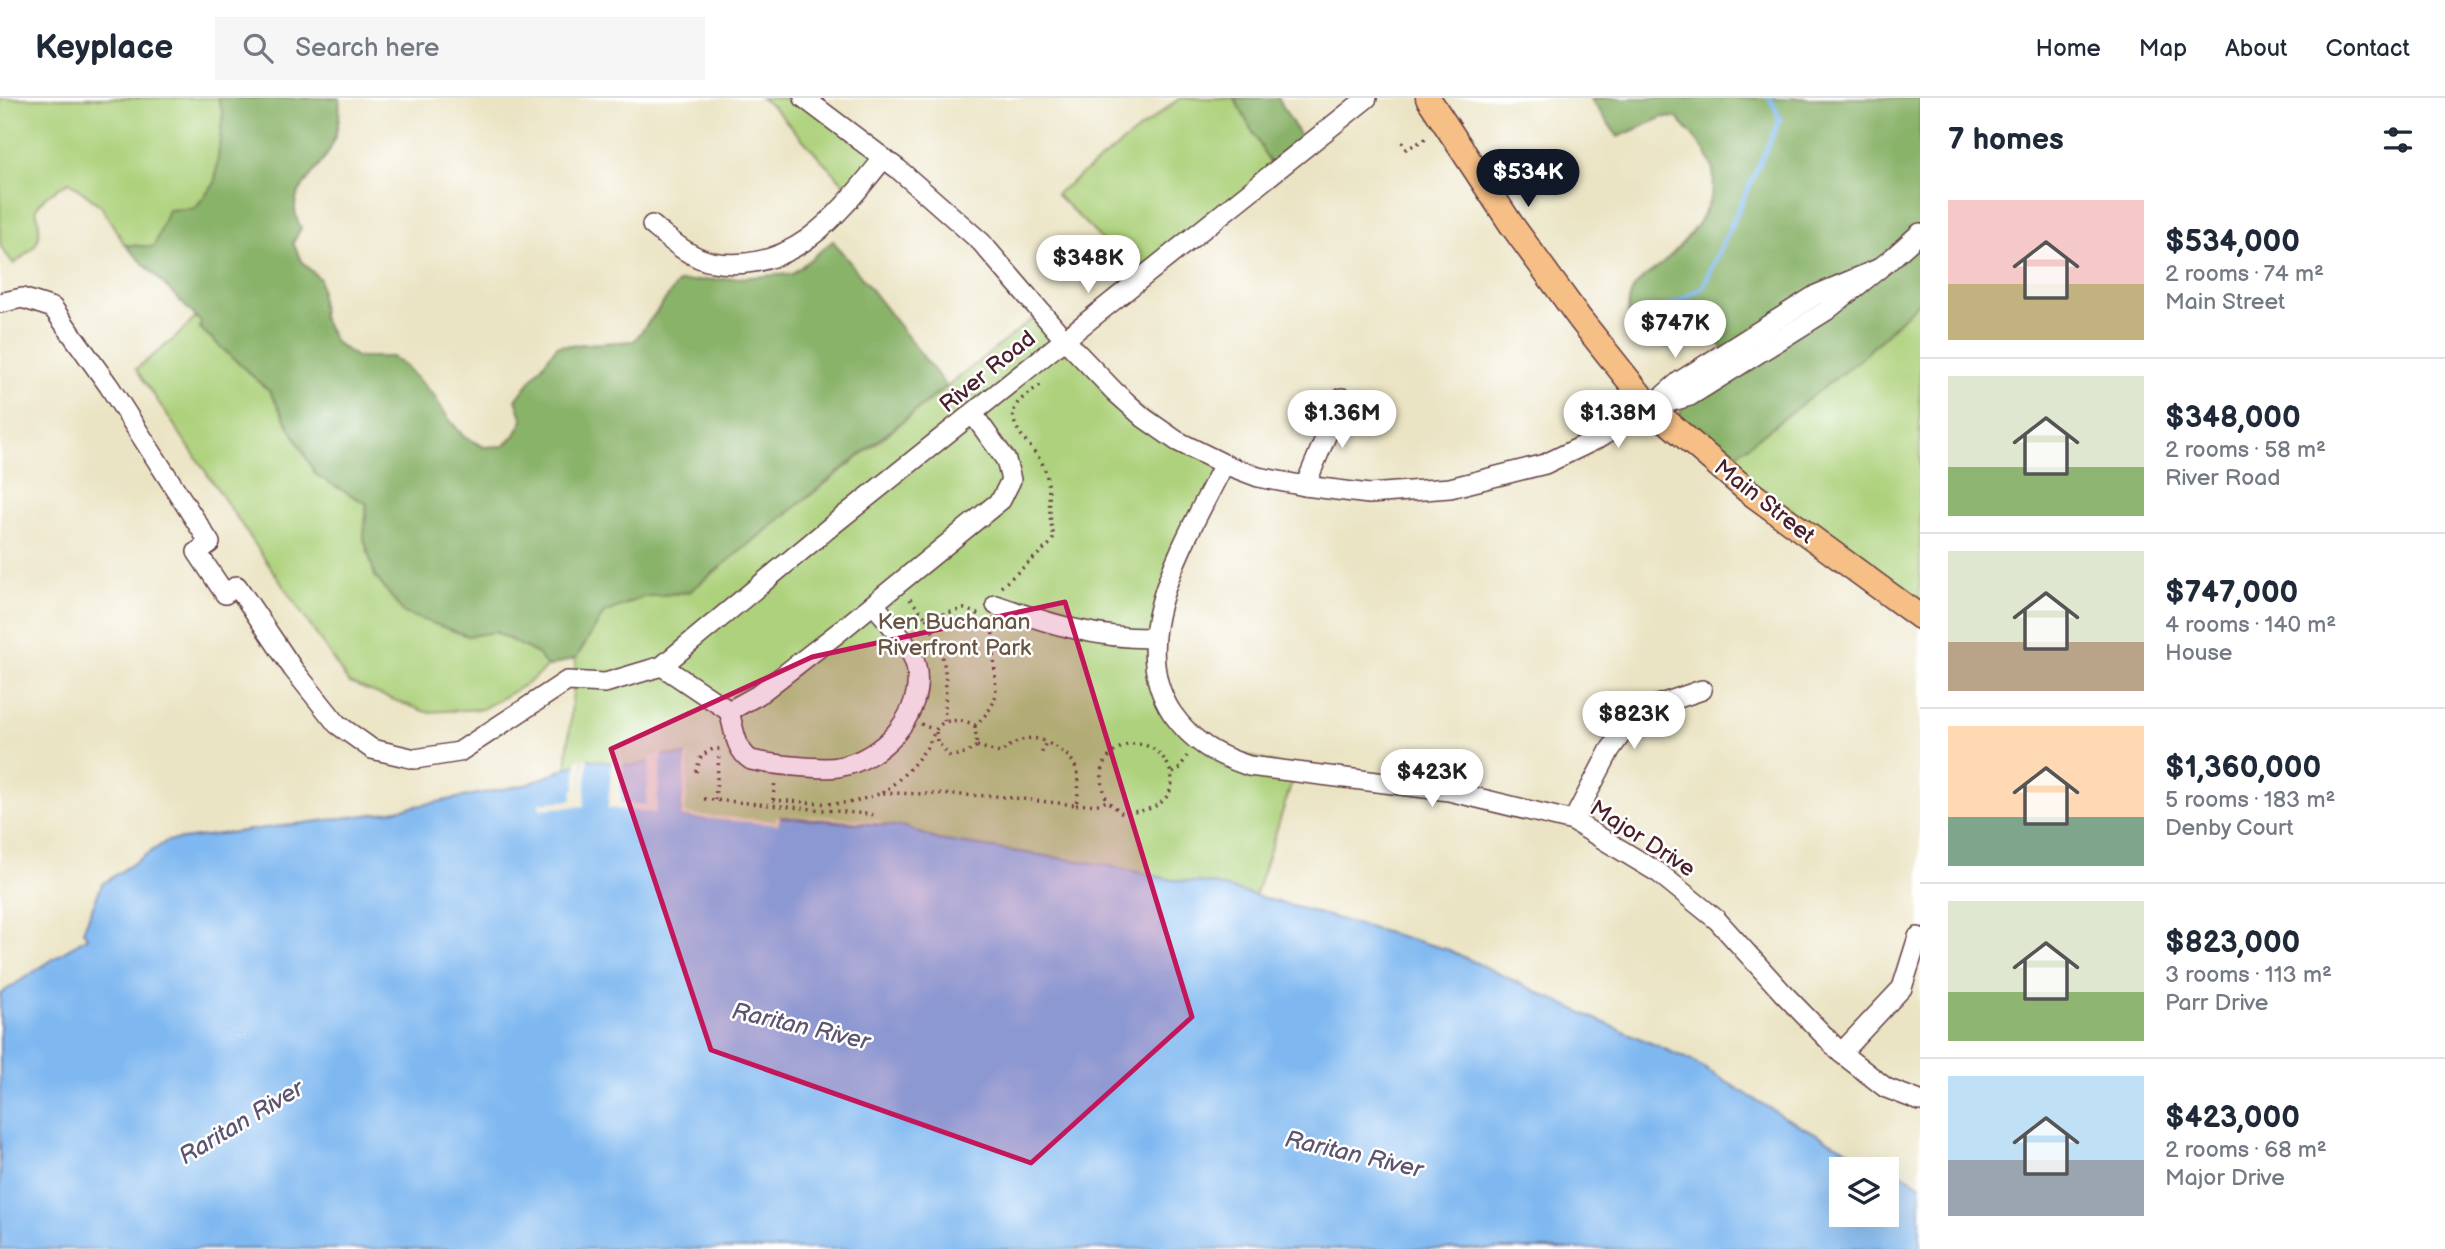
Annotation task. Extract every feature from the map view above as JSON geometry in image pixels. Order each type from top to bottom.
[{"type":"main road","name":"Main Street","points":[[1428,98],[1511,223],[1580,319],[1650,407],[1748,491],[1920,617]]},
{"type":"street","points":[[804,98],[883,159],[981,242],[1065,340],[1144,418],[1177,441],[1258,478],[1369,494],[1450,488],[1545,464],[1597,439],[1650,407],[1690,396],[1826,311],[1920,233]]},
{"type":"street","name":"River Road","points":[[662,666],[835,523],[1367,98]]},
{"type":"street","points":[[652,225],[678,246],[710,262],[754,262],[789,252],[808,241],[852,197],[883,159]]},
{"type":"street","points":[[0,303],[22,298],[53,308],[109,386],[210,543],[197,552],[225,594],[237,586],[293,669],[337,724],[372,749],[415,759],[459,752],[567,681],[605,683],[662,666],[729,711],[737,745],[746,757],[758,762],[835,768],[857,763],[879,749],[896,733],[912,710],[917,687],[916,665],[906,646],[874,604]]},
{"type":"street","points":[[1305,486],[1342,398]]},
{"type":"street","points":[[729,711],[758,695],[1001,500],[1011,480],[1006,460],[973,414]]},
{"type":"street","name":"Major Drive","points":[[1224,464],[1184,546],[1158,608],[1154,638],[1153,660],[1157,682],[1179,723],[1195,740],[1220,756],[1249,766],[1449,791],[1573,821],[1659,873],[1717,919],[1841,1053],[1886,1088],[1920,1101]]},
{"type":"street","points":[[994,612],[1085,633],[1154,638]]},
{"type":"street","points":[[1573,821],[1610,750],[1637,712],[1702,690]]},
{"type":"street","points":[[1841,1053],[1902,988],[1918,937]]},
{"type":"path","points":[[1402,142],[1406,149],[1447,129]]},
{"type":"path","points":[[977,746],[975,726],[995,702],[994,612],[998,590],[1052,542],[1054,536],[1045,470],[1032,447],[1014,426],[1014,413],[1018,403],[1046,380]]},
{"type":"path","points":[[910,599],[926,618],[940,644],[947,671],[944,723]]},
{"type":"path","points":[[926,618],[964,609],[994,612]]},
{"type":"path","points":[[773,805],[773,800],[833,804],[854,802],[882,793],[895,784],[928,748],[936,730],[944,723],[963,720],[975,726]]},
{"type":"path","points":[[936,730],[937,741],[948,756],[965,754],[977,746]]},
{"type":"path","points":[[977,746],[1000,754],[1023,739],[1035,737],[1072,757],[1078,782],[1076,805]]},
{"type":"path","points":[[1040,757],[1046,742]]},
{"type":"path","points":[[1134,745],[1148,746],[1162,755],[1172,773],[1171,790],[1160,803],[1149,809],[1121,812],[1107,802],[1101,781],[1104,761],[1118,750],[1134,745]]},
{"type":"path","points":[[696,772],[698,761],[706,751],[720,748],[731,752]]},
{"type":"path","points":[[1172,773],[1179,769],[1187,756]]},
{"type":"path","points":[[715,800],[719,757]]},
{"type":"path","points":[[882,793],[995,796],[1076,805],[1107,802]]},
{"type":"path","points":[[704,799],[878,815]]},
{"type":"highlighted area","points":[[1065,602],[1192,1017],[1031,1163],[711,1050],[611,749],[812,657]]},
{"type":"green space","points":[[0,98],[218,98],[223,114],[215,183],[195,208],[154,247],[125,245],[101,206],[69,182],[46,196],[36,208],[39,236],[34,246],[14,264],[0,246]]},
{"type":"green space","points":[[218,98],[339,98],[340,111],[331,147],[304,184],[295,204],[301,228],[293,243],[302,262],[320,279],[322,317],[335,342],[356,357],[392,357],[406,367],[434,396],[463,436],[484,447],[504,446],[515,435],[523,420],[516,400],[557,346],[634,341],[679,282],[792,274],[833,241],[946,386],[689,592],[643,597],[604,613],[576,658],[547,667],[538,654],[496,632],[468,636],[404,613],[375,576],[364,538],[367,504],[316,475],[270,392],[200,328],[201,322],[125,245],[154,247],[168,210],[195,208],[215,183],[223,114]]},
{"type":"green space","points":[[761,98],[804,98],[883,159],[854,195],[773,107]]},
{"type":"green space","points":[[1180,98],[1234,98],[1275,172],[1141,279],[1056,194]]},
{"type":"green space","points":[[1234,98],[1278,98],[1306,147],[1275,172]]},
{"type":"green space","points":[[1590,98],[1920,98],[1920,300],[1863,357],[1720,467],[1672,426],[1690,396],[1724,352],[1718,339],[1685,347],[1654,344],[1633,335],[1628,311],[1635,286],[1673,253],[1702,217],[1713,189],[1714,175],[1710,161],[1677,118],[1663,117],[1618,137]]},
{"type":"green space","points":[[1920,300],[1920,617],[1720,467],[1863,357]]},
{"type":"green space","name":"Ken Buchanan Riverfront Park","points":[[1041,312],[1115,392],[1224,464],[1184,546],[1153,660],[1195,740],[1296,770],[1255,896],[1214,884],[1172,880],[1105,865],[938,840],[905,827],[780,817],[779,825],[681,817],[529,784],[566,769],[576,658],[604,613],[643,597],[689,592]]},
{"type":"green space","points":[[196,317],[202,322],[200,328],[270,392],[316,475],[367,504],[364,538],[375,576],[404,613],[468,636],[495,632],[538,654],[547,667],[528,683],[482,709],[426,712],[349,683],[136,369],[175,338]]},
{"type":"water","name":"Raritan River","points":[[664,755],[686,756],[681,817],[779,824],[780,817],[905,827],[938,840],[1105,865],[1172,880],[1214,884],[1449,950],[1692,1061],[1784,1117],[1861,1157],[1829,1157],[1829,1227],[1899,1227],[1899,1173],[1920,1184],[1920,1249],[0,1249],[0,994],[87,937],[83,931],[102,884],[167,841],[381,813],[529,784],[588,759],[632,766]]},
{"type":"pier","points":[[662,752],[656,813],[608,808],[612,761],[623,761],[620,803],[646,805],[650,758]]},
{"type":"pier","points":[[686,756],[689,756],[685,814],[776,821],[776,817],[780,817],[779,825],[681,817]]},
{"type":"pier","points":[[583,757],[580,800],[584,758],[588,759],[584,806],[540,809],[539,803],[572,800],[577,760]]},
{"type":"pier","points":[[778,814],[822,816],[882,821],[881,823]]},
{"type":"waterway","points":[[1651,317],[1703,287],[1780,119],[1770,98]]}]
